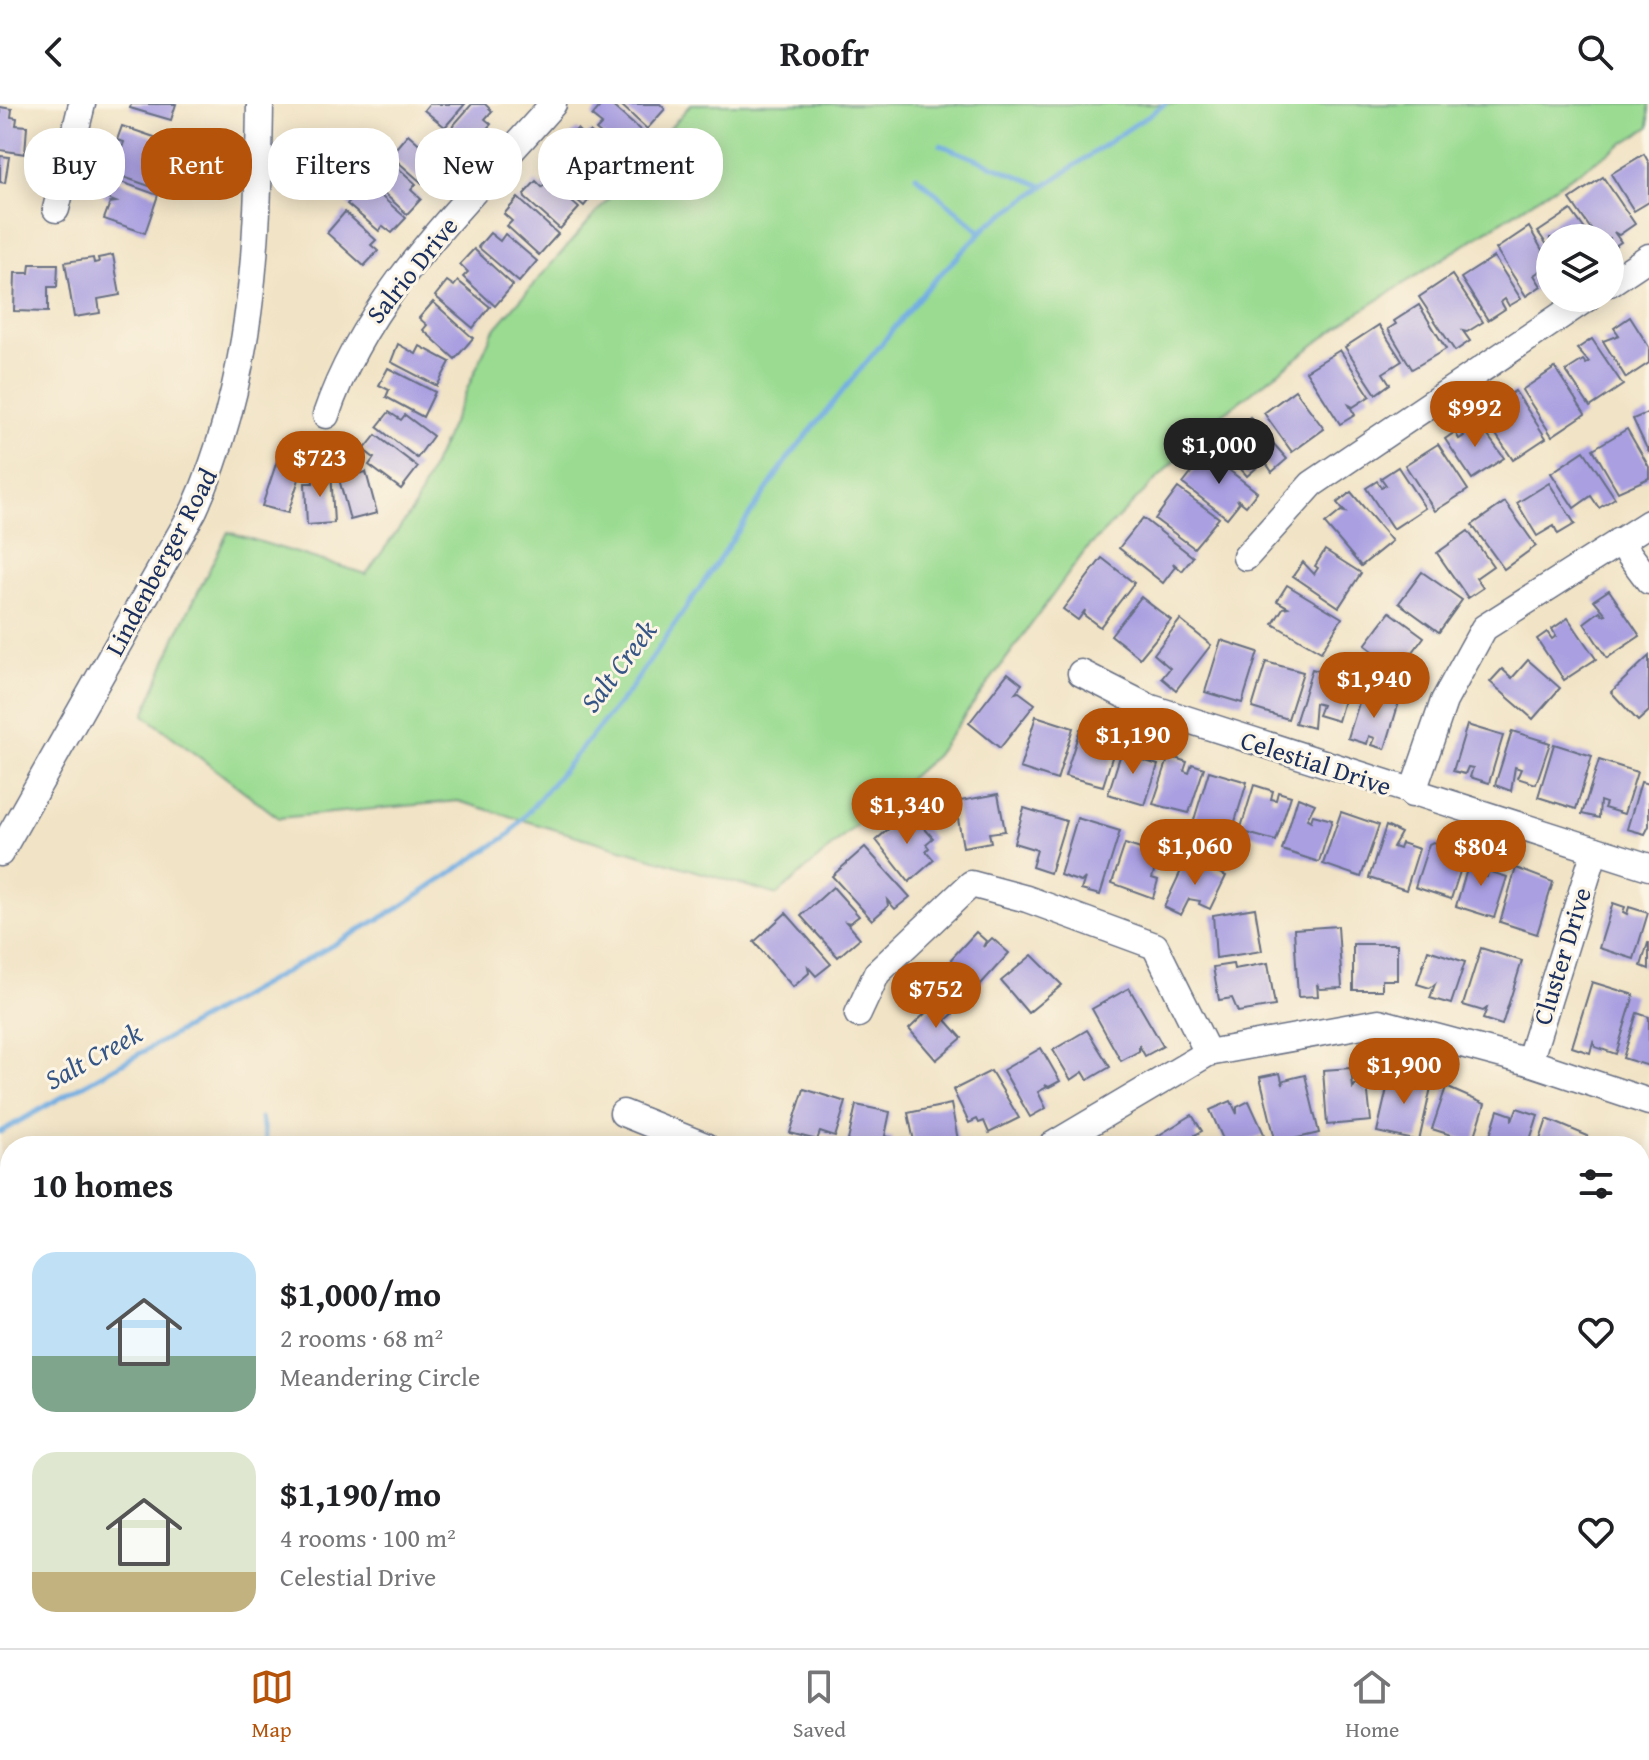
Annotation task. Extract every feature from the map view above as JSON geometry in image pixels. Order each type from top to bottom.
[{"type":"street","points":[[56,209],[82,104]]},
{"type":"street","name":"Lindenberger Road","points":[[0,853],[194,510],[211,471],[244,358],[254,290],[260,104]]},
{"type":"street","name":"Salrio Drive","points":[[326,415],[341,370],[377,308],[549,105]]},
{"type":"street","points":[[1624,274],[1649,257]]},
{"type":"street","points":[[1246,557],[1312,484],[1566,312]]},
{"type":"street","points":[[1412,794],[1444,701],[1484,628],[1649,523]]},
{"type":"street","points":[[1619,541],[1649,581]]},
{"type":"street","name":"Celestial Drive","points":[[1081,673],[1148,707],[1412,794],[1649,867]]},
{"type":"street","name":"Cluster Drive","points":[[1529,1062],[1595,850]]},
{"type":"street","points":[[858,1014],[877,973],[971,884],[1027,899],[1155,946],[1208,1053]]},
{"type":"street","points":[[1068,1136],[1208,1053],[1379,1022],[1529,1062],[1649,1102]]},
{"type":"street","points":[[623,1113],[680,1136]]},
{"type":"green space","points":[[691,104],[1649,104],[1649,127],[1350,318],[1220,416],[1085,551],[935,756],[777,895],[458,801],[279,818],[144,715],[176,636],[228,532],[366,574],[414,508],[493,331],[607,200],[723,200],[723,128],[670,128]]},
{"type":"building","points":[[131,104],[176,104],[171,120],[130,108]]},
{"type":"building","points":[[429,104],[465,104],[445,127],[424,110]]},
{"type":"building","points":[[472,104],[485,104],[492,111],[485,119],[491,124],[487,128],[451,128]]},
{"type":"building","points":[[602,104],[610,104],[638,128],[598,128],[602,124],[592,116]]},
{"type":"building","points":[[620,104],[660,104],[665,109],[646,128]]},
{"type":"building","points":[[0,107],[12,109],[11,117],[17,118],[16,125],[27,126],[24,128],[24,154],[0,150]]},
{"type":"building","points":[[122,126],[141,132],[141,183],[125,178],[125,128]]},
{"type":"building","points":[[408,134],[415,140],[415,177],[399,163],[399,144]]},
{"type":"building","points":[[1644,154],[1649,163],[1649,202],[1634,211],[1611,174]]},
{"type":"building","points":[[0,156],[9,157],[5,183],[0,182]]},
{"type":"building","points":[[399,169],[415,183],[411,190],[415,200],[420,200],[407,214],[391,200],[399,200]]},
{"type":"building","points":[[1603,177],[1635,224],[1624,232],[1624,224],[1587,224],[1570,199]]},
{"type":"building","points":[[536,181],[538,200],[570,200],[579,208],[560,229],[524,194]]},
{"type":"building","points":[[125,183],[141,189],[141,200],[156,200],[145,233],[104,219],[110,203],[116,202],[111,200],[125,200]]},
{"type":"building","points":[[350,200],[386,200],[406,218],[392,233],[383,226],[379,231],[347,204]]},
{"type":"building","points":[[516,200],[520,200],[558,234],[539,255],[507,226],[512,221],[504,214]]},
{"type":"building","points":[[1571,210],[1581,224],[1550,224]]},
{"type":"building","points":[[345,212],[376,240],[371,245],[378,251],[364,266],[327,233]]},
{"type":"building","points":[[1529,227],[1536,239],[1536,289],[1526,296],[1496,249]]},
{"type":"building","points":[[490,233],[500,241],[505,234],[537,261],[519,282],[478,247]]},
{"type":"building","points":[[474,249],[513,285],[495,306],[463,277],[468,272],[460,264]]},
{"type":"building","points":[[113,255],[120,295],[98,299],[100,313],[74,317],[65,262],[93,258],[94,263],[99,262],[98,258]]},
{"type":"building","points":[[1494,257],[1521,299],[1509,306],[1505,299],[1501,302],[1505,309],[1488,320],[1461,278]]},
{"type":"building","points":[[30,264],[58,264],[57,287],[48,287],[48,312],[14,311],[15,273],[29,273]]},
{"type":"building","points":[[1452,275],[1483,322],[1467,332],[1463,331],[1470,341],[1455,351],[1419,297]]},
{"type":"building","points":[[447,281],[454,286],[458,281],[490,307],[473,328],[435,296]]},
{"type":"building","points":[[433,302],[473,338],[455,359],[423,330],[427,325],[419,318]]},
{"type":"building","points":[[1419,305],[1446,349],[1412,369],[1388,329],[1396,324],[1394,321]]},
{"type":"building","points":[[1630,317],[1649,347],[1649,363],[1626,378],[1603,341],[1619,335],[1614,328]]},
{"type":"building","points":[[1379,325],[1402,361],[1383,373],[1390,384],[1376,394],[1345,347]]},
{"type":"building","points":[[1592,339],[1623,385],[1590,407],[1566,371],[1583,360],[1586,364],[1589,362],[1577,349]]},
{"type":"building","points":[[398,344],[416,354],[420,346],[450,362],[437,386],[391,362]]},
{"type":"building","points":[[1340,350],[1370,396],[1353,407],[1349,405],[1355,415],[1340,424],[1306,371]]},
{"type":"building","points":[[388,368],[435,392],[423,417],[386,397],[389,390],[379,385]]},
{"type":"building","points":[[1555,368],[1585,414],[1552,436],[1522,390]]},
{"type":"building","points":[[1295,390],[1324,429],[1292,452],[1264,413]]},
{"type":"building","points":[[1515,391],[1546,438],[1513,460],[1489,424],[1505,413],[1509,418],[1513,415],[1500,401]]},
{"type":"building","points":[[389,412],[401,420],[405,415],[433,436],[417,458],[377,427]]},
{"type":"building","points":[[1649,412],[1649,453],[1633,419]]},
{"type":"building","points":[[1250,417],[1287,459],[1272,472],[1262,457],[1259,459],[1262,463],[1247,476],[1219,444]]},
{"type":"building","points":[[1475,418],[1504,458],[1472,479],[1445,439],[1455,432],[1459,439],[1464,436],[1459,429]]},
{"type":"building","points":[[1627,429],[1649,467],[1649,478],[1618,492],[1593,449]]},
{"type":"building","points":[[376,435],[418,467],[401,489],[369,465],[374,458],[364,450]]},
{"type":"building","points":[[1438,444],[1468,490],[1435,511],[1405,465]]},
{"type":"building","points":[[1584,451],[1615,498],[1599,508],[1591,496],[1574,508],[1551,473]]},
{"type":"building","points":[[1207,453],[1257,492],[1246,506],[1237,499],[1239,503],[1227,518],[1183,484]]},
{"type":"building","points":[[279,455],[299,461],[295,471],[301,473],[288,513],[262,506]]},
{"type":"building","points":[[355,462],[358,474],[366,472],[377,513],[350,520],[336,468]]},
{"type":"building","points":[[1398,467],[1425,508],[1393,529],[1366,488],[1377,481],[1381,487],[1386,485],[1381,478]]},
{"type":"building","points":[[331,470],[334,523],[307,525],[305,483],[313,483],[312,471]]},
{"type":"building","points":[[1549,483],[1575,524],[1558,534],[1554,526],[1537,536],[1517,503]]},
{"type":"building","points":[[1178,488],[1219,518],[1194,548],[1155,519]]},
{"type":"building","points":[[1351,492],[1392,541],[1361,566],[1325,524],[1341,511],[1345,512],[1337,503]]},
{"type":"building","points":[[1505,502],[1536,546],[1504,569],[1472,525]]},
{"type":"building","points":[[1143,518],[1193,557],[1182,571],[1173,563],[1175,567],[1163,583],[1119,548]]},
{"type":"building","points":[[1468,531],[1493,566],[1476,578],[1483,588],[1468,598],[1437,553]]},
{"type":"building","points":[[1325,550],[1361,573],[1339,607],[1293,576],[1303,562],[1314,574],[1318,568],[1315,566]]},
{"type":"building","points":[[1102,558],[1134,583],[1100,627],[1084,615],[1085,610],[1078,620],[1063,609]]},
{"type":"building","points":[[1422,572],[1462,600],[1439,632],[1399,603]]},
{"type":"building","points":[[1287,585],[1342,618],[1321,652],[1273,624],[1283,608],[1288,607],[1277,601]]},
{"type":"building","points":[[1609,590],[1640,636],[1607,658],[1584,623],[1600,611],[1606,614],[1594,600]]},
{"type":"building","points":[[1141,597],[1171,620],[1140,658],[1111,635]]},
{"type":"building","points":[[1390,612],[1424,637],[1410,656],[1420,663],[1409,678],[1365,645]]},
{"type":"building","points":[[1568,618],[1596,659],[1564,680],[1537,639],[1547,632],[1552,639],[1556,636],[1552,629]]},
{"type":"building","points":[[1180,620],[1211,645],[1176,690],[1162,678],[1170,668],[1154,654]]},
{"type":"building","points":[[1221,640],[1258,652],[1242,703],[1205,692]]},
{"type":"building","points":[[1649,656],[1649,711],[1638,721],[1611,692]]},
{"type":"building","points":[[1528,660],[1560,688],[1533,719],[1490,682],[1502,669],[1512,678]]},
{"type":"building","points":[[1266,662],[1303,672],[1288,719],[1252,708]]},
{"type":"building","points":[[1312,669],[1350,680],[1338,721],[1318,715],[1322,705],[1315,703],[1313,728],[1295,723]]},
{"type":"building","points":[[1008,673],[1022,684],[1015,693],[1019,692],[1035,704],[1000,748],[969,723]]},
{"type":"building","points":[[1362,693],[1399,702],[1385,749],[1372,745],[1375,738],[1369,736],[1367,744],[1348,738]]},
{"type":"building","points":[[1036,716],[1073,728],[1057,780],[1020,768]]},
{"type":"building","points":[[1467,725],[1503,736],[1489,783],[1470,777],[1473,768],[1468,767],[1465,774],[1453,771]]},
{"type":"building","points":[[1080,729],[1099,734],[1097,742],[1115,748],[1103,786],[1065,776]]},
{"type":"building","points":[[1512,731],[1550,743],[1536,784],[1517,778],[1521,769],[1515,767],[1511,791],[1495,785]]},
{"type":"building","points":[[1125,741],[1141,746],[1133,763],[1137,764],[1139,759],[1158,765],[1145,805],[1108,794]]},
{"type":"building","points":[[1554,744],[1592,756],[1576,809],[1538,797]]},
{"type":"building","points":[[1169,756],[1187,762],[1184,771],[1189,773],[1192,764],[1204,768],[1189,813],[1153,804]]},
{"type":"building","points":[[1599,760],[1637,772],[1624,814],[1604,808],[1606,803],[1600,801],[1599,818],[1582,814]]},
{"type":"building","points":[[1209,771],[1247,782],[1231,835],[1193,823]]},
{"type":"building","points":[[1641,782],[1649,784],[1649,826],[1645,834],[1627,829]]},
{"type":"building","points":[[1254,785],[1273,791],[1271,799],[1276,800],[1278,792],[1291,796],[1276,841],[1240,831]]},
{"type":"building","points":[[998,794],[1005,831],[989,833],[991,842],[963,847],[955,802]]},
{"type":"building","points":[[1298,797],[1315,804],[1307,819],[1311,821],[1313,815],[1332,820],[1319,862],[1282,850]]},
{"type":"building","points":[[1024,808],[1066,821],[1050,873],[1032,867],[1037,850],[1014,843]]},
{"type":"building","points":[[909,811],[933,838],[926,844],[929,848],[926,851],[934,860],[909,882],[876,840]]},
{"type":"building","points":[[1341,812],[1379,825],[1361,877],[1323,864]]},
{"type":"building","points":[[1077,818],[1120,831],[1100,895],[1081,890],[1085,878],[1081,882],[1060,875]]},
{"type":"building","points":[[1386,826],[1401,833],[1393,847],[1399,849],[1401,843],[1419,849],[1406,890],[1369,878]]},
{"type":"building","points":[[1433,842],[1449,847],[1446,854],[1451,855],[1453,848],[1466,853],[1451,899],[1415,887],[1429,844]]},
{"type":"building","points":[[1125,844],[1159,855],[1152,878],[1158,880],[1153,898],[1112,883]]},
{"type":"building","points":[[865,847],[910,897],[895,909],[887,900],[888,906],[872,920],[832,876]]},
{"type":"building","points":[[1472,853],[1490,859],[1481,875],[1487,877],[1488,871],[1507,877],[1494,918],[1456,906]]},
{"type":"building","points":[[1187,858],[1226,876],[1210,909],[1199,904],[1200,901],[1189,899],[1181,915],[1164,907]]},
{"type":"building","points":[[1516,868],[1553,882],[1537,934],[1500,922]]},
{"type":"building","points":[[833,887],[859,916],[850,923],[846,922],[860,938],[838,957],[801,916]]},
{"type":"building","points":[[1613,903],[1625,907],[1623,912],[1627,914],[1629,907],[1648,913],[1634,959],[1599,948]]},
{"type":"building","points":[[1255,908],[1262,951],[1216,958],[1213,915]]},
{"type":"building","points":[[786,913],[831,964],[816,976],[808,967],[809,973],[793,987],[754,942]]},
{"type":"building","points":[[1338,926],[1342,988],[1320,989],[1317,984],[1318,996],[1298,997],[1294,929]]},
{"type":"building","points":[[976,932],[986,941],[983,947],[992,938],[1009,953],[980,985],[951,959]]},
{"type":"building","points":[[1649,943],[1649,969],[1641,966]]},
{"type":"building","points":[[1353,944],[1397,944],[1397,980],[1382,980],[1382,990],[1353,990]]},
{"type":"building","points":[[1481,948],[1522,961],[1502,1025],[1483,1019],[1487,1008],[1483,1011],[1463,1005]]},
{"type":"building","points":[[1428,950],[1465,962],[1451,1004],[1430,998],[1435,984],[1430,988],[1417,984]]},
{"type":"building","points":[[1032,955],[1062,985],[1028,1013],[1001,981]]},
{"type":"building","points":[[1268,963],[1275,1006],[1238,1012],[1232,998],[1219,1000],[1213,967],[1233,964],[1234,969]]},
{"type":"building","points":[[1592,982],[1634,995],[1616,1054],[1595,1047],[1593,1042],[1590,1053],[1572,1047]]},
{"type":"building","points":[[1129,988],[1163,1046],[1145,1056],[1139,1045],[1139,1051],[1121,1061],[1092,1009]]},
{"type":"building","points":[[940,999],[953,1014],[946,1020],[962,1038],[936,1060],[909,1029]]},
{"type":"building","points":[[1637,1013],[1649,1017],[1649,1066],[1623,1058]]},
{"type":"building","points":[[1087,1030],[1110,1067],[1088,1080],[1083,1072],[1071,1080],[1053,1050]]},
{"type":"building","points":[[1041,1048],[1060,1081],[1049,1087],[1045,1085],[1047,1087],[1038,1092],[1046,1108],[1030,1117],[1003,1070]]},
{"type":"building","points":[[1392,1067],[1410,1071],[1408,1082],[1411,1078],[1432,1083],[1420,1136],[1377,1132]]},
{"type":"building","points":[[1351,1068],[1353,1088],[1367,1084],[1371,1121],[1327,1125],[1323,1070]]},
{"type":"building","points":[[991,1071],[1019,1118],[989,1133],[984,1121],[979,1123],[977,1119],[969,1123],[953,1090]]},
{"type":"building","points":[[1280,1073],[1283,1085],[1284,1080],[1305,1075],[1319,1133],[1274,1136],[1260,1077]]},
{"type":"building","points":[[1446,1087],[1485,1104],[1475,1136],[1454,1136],[1432,1129]]},
{"type":"building","points":[[804,1089],[846,1102],[835,1136],[820,1132],[818,1136],[790,1133]]},
{"type":"building","points":[[1231,1101],[1237,1114],[1237,1107],[1249,1101],[1264,1134],[1222,1136],[1210,1110]]},
{"type":"building","points":[[951,1104],[957,1136],[913,1136],[908,1113]]},
{"type":"building","points":[[856,1105],[890,1112],[885,1136],[849,1136]]},
{"type":"building","points":[[1517,1108],[1538,1115],[1531,1136],[1490,1136],[1498,1110],[1512,1115],[1512,1121]]},
{"type":"building","points":[[1192,1115],[1202,1131],[1196,1136],[1158,1136]]},
{"type":"building","points":[[1547,1119],[1588,1136],[1541,1136]]},
{"type":"waterway","name":"Salt Creek","points":[[0,1132],[397,909],[509,835],[630,690],[789,457],[926,289],[989,224],[1165,104]]},
{"type":"waterway","points":[[941,145],[1043,186]]},
{"type":"waterway","points":[[916,176],[981,232]]},
{"type":"waterway","points":[[261,1118],[265,1136]]}]
